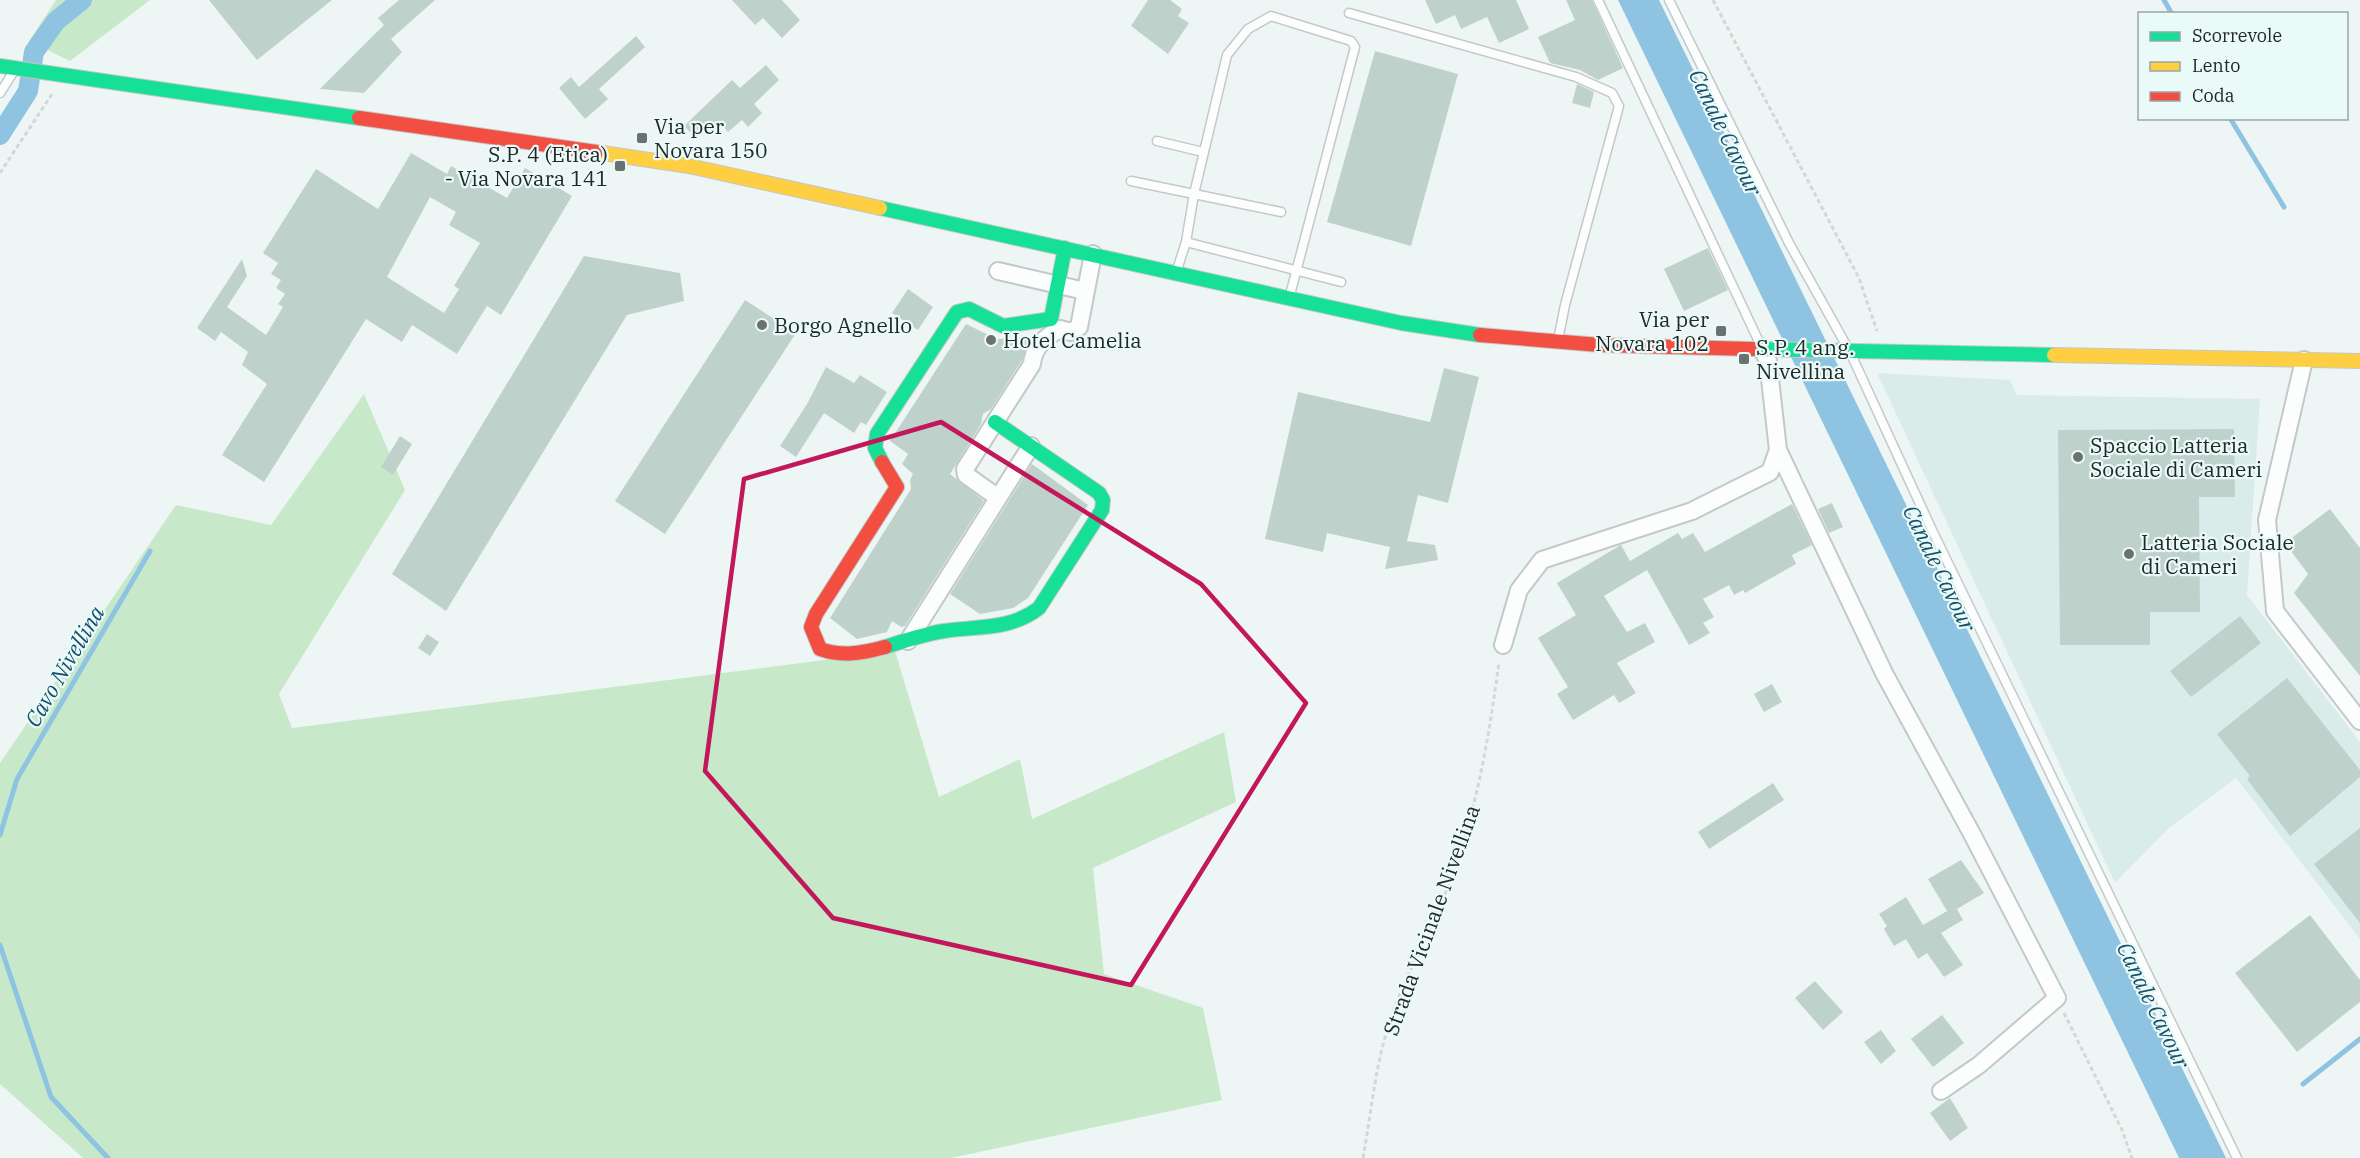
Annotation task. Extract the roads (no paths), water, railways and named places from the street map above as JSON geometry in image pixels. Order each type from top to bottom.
[{"type":"street","points":[[0,66],[689,166],[1289,298],[1469,335],[1557,344],[2360,361]]},
{"type":"street","points":[[995,422],[1099,493],[1103,500],[1102,510],[1039,608],[1030,617],[978,630],[944,630],[902,644],[829,655],[820,649],[811,627],[816,614],[895,494],[896,478],[876,455],[873,442],[957,312],[969,309],[1003,326],[1044,322],[1050,319],[1065,248]]},
{"type":"street","points":[[997,497],[966,475],[965,469],[1032,364],[1033,357],[1046,336],[1060,329],[1071,332],[1078,327],[1093,254]]},
{"type":"street","points":[[998,271],[1085,291]]},
{"type":"street","points":[[1769,349],[1768,360],[1778,450],[1884,673],[1972,834],[2057,998],[1979,1065],[1941,1091]]},
{"type":"street","points":[[2304,360],[2267,520],[2275,611],[2360,721]]},
{"type":"street","points":[[908,641],[1031,446]]},
{"type":"street","points":[[1503,645],[1519,590],[1542,560],[1692,511],[1770,472],[1778,450]]},
{"type":"lane","points":[[1598,0],[1738,294],[1769,349]]},
{"type":"lane","points":[[1668,0],[1932,530],[2237,1158]]},
{"type":"lane","points":[[1349,12],[1576,77],[1612,93],[1619,106],[1565,305],[1557,344]]},
{"type":"lane","points":[[1176,272],[1186,242],[1203,152],[1227,55],[1248,28],[1271,16],[1352,41],[1355,47],[1289,298]]},
{"type":"lane","points":[[0,93],[20,69]]},
{"type":"lane","points":[[1157,141],[1203,152]]},
{"type":"lane","points":[[1131,181],[1281,212]]},
{"type":"lane","points":[[1186,242],[1341,282]]},
{"type":"water","points":[[1618,0],[1659,0],[2226,1158],[2179,1158]]},
{"type":"waterway","points":[[0,135],[28,91],[34,52],[56,21],[82,0]]},
{"type":"waterway","points":[[2164,0],[2171,12]]},
{"type":"waterway","points":[[2231,120],[2284,207]]},
{"type":"waterway","name":"Cavo Nivellina","points":[[0,835],[17,779],[150,551]]},
{"type":"waterway","name":"Cavo Nivellina","points":[[0,945],[51,1097],[108,1158]]},
{"type":"waterway","points":[[2303,1084],[2360,1039]]},
{"type":"place","name":"Via per Novara 150","points":[[642,138]]},
{"type":"place","name":"S.P. 4 (Etica) - Via Novara 141","points":[[620,166]]},
{"type":"place","name":"Borgo Agnello","points":[[762,325]]},
{"type":"place","name":"Via per Novara 102","points":[[1721,331]]},
{"type":"place","name":"Hotel Camelia","points":[[991,340]]},
{"type":"place","name":"S.P. 4 ang. Nivellina","points":[[1744,359]]},
{"type":"place","name":"Spaccio Latteria Sociale di Cameri","points":[[2078,457]]},
{"type":"place","name":"Latteria Sociale di Cameri","points":[[2129,554]]},
{"type":"water label","name":"Canale Cavour","points":[[1726,132]]},
{"type":"water label","name":"Canale Cavour","points":[[1940,568]]},
{"type":"water label","name":"Canale Cavour","points":[[2154,1005]]}]
